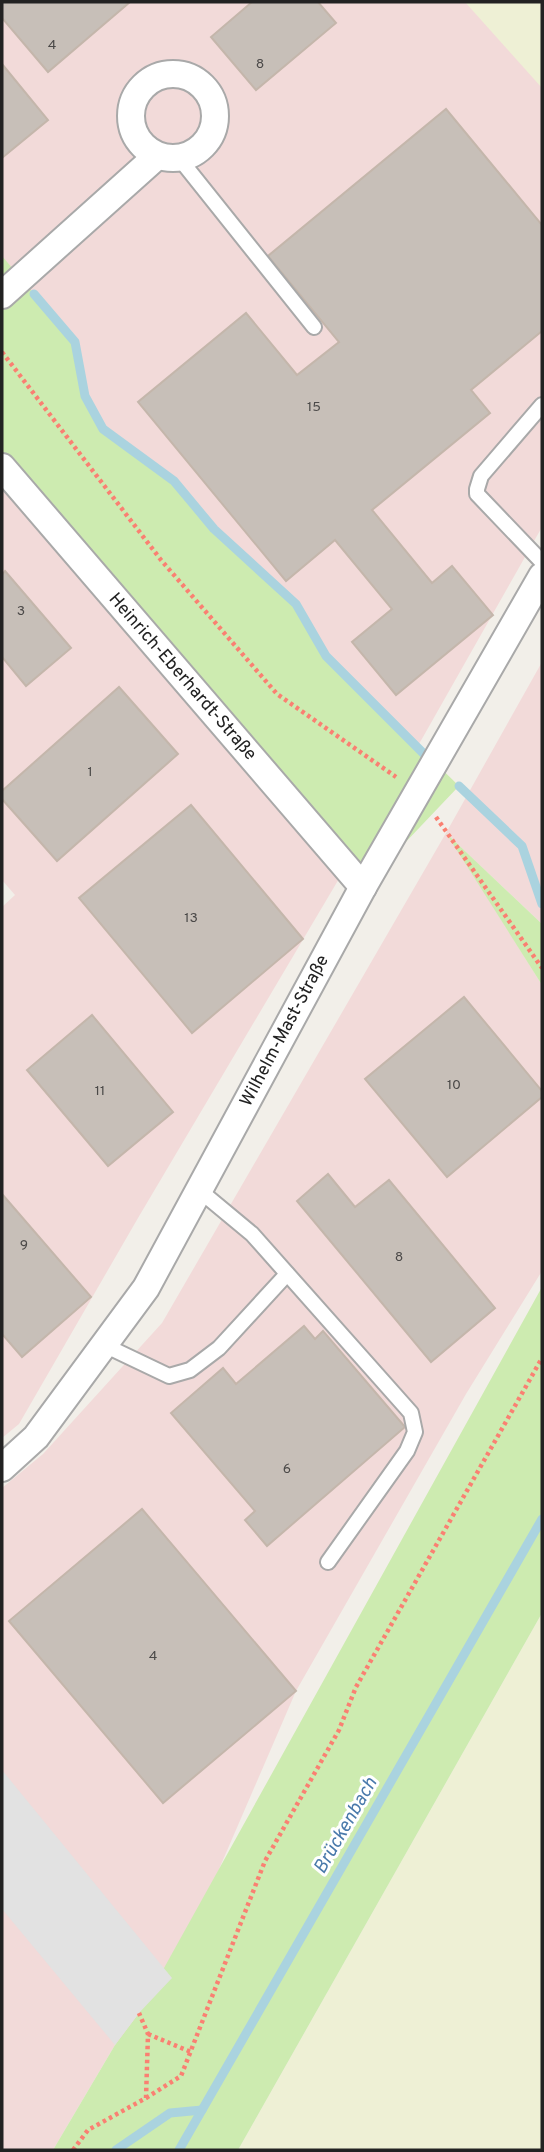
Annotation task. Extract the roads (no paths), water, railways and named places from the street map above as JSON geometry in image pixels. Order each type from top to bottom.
[{"type":"street","points":[[2,295],[168,157]]},
{"type":"street","name":"Heinrich-Eberhardt-Straße","points":[[2,467],[363,887]]},
{"type":"street","name":"Wilhelm-Mast-Straße","points":[[2,1468],[36,1437],[146,1288],[363,887],[542,576]]},
{"type":"lane","points":[[168,157],[314,327]]},
{"type":"lane","points":[[542,405],[481,476],[477,494],[542,562]]},
{"type":"lane","points":[[200,1190],[251,1234],[411,1413],[415,1432],[407,1451],[328,1562]]},
{"type":"lane","points":[[104,1345],[169,1376],[190,1370],[219,1348],[287,1274]]},
{"type":"waterway","points":[[34,294],[75,342],[85,396],[103,429],[174,481],[214,529],[296,604],[326,656],[424,754]]},
{"type":"waterway","points":[[459,786],[522,846],[542,904]]},
{"type":"waterway","name":"Brückenbach","points":[[179,2150],[542,1519]]},
{"type":"waterway","points":[[116,2150],[170,2113],[202,2110]]}]
